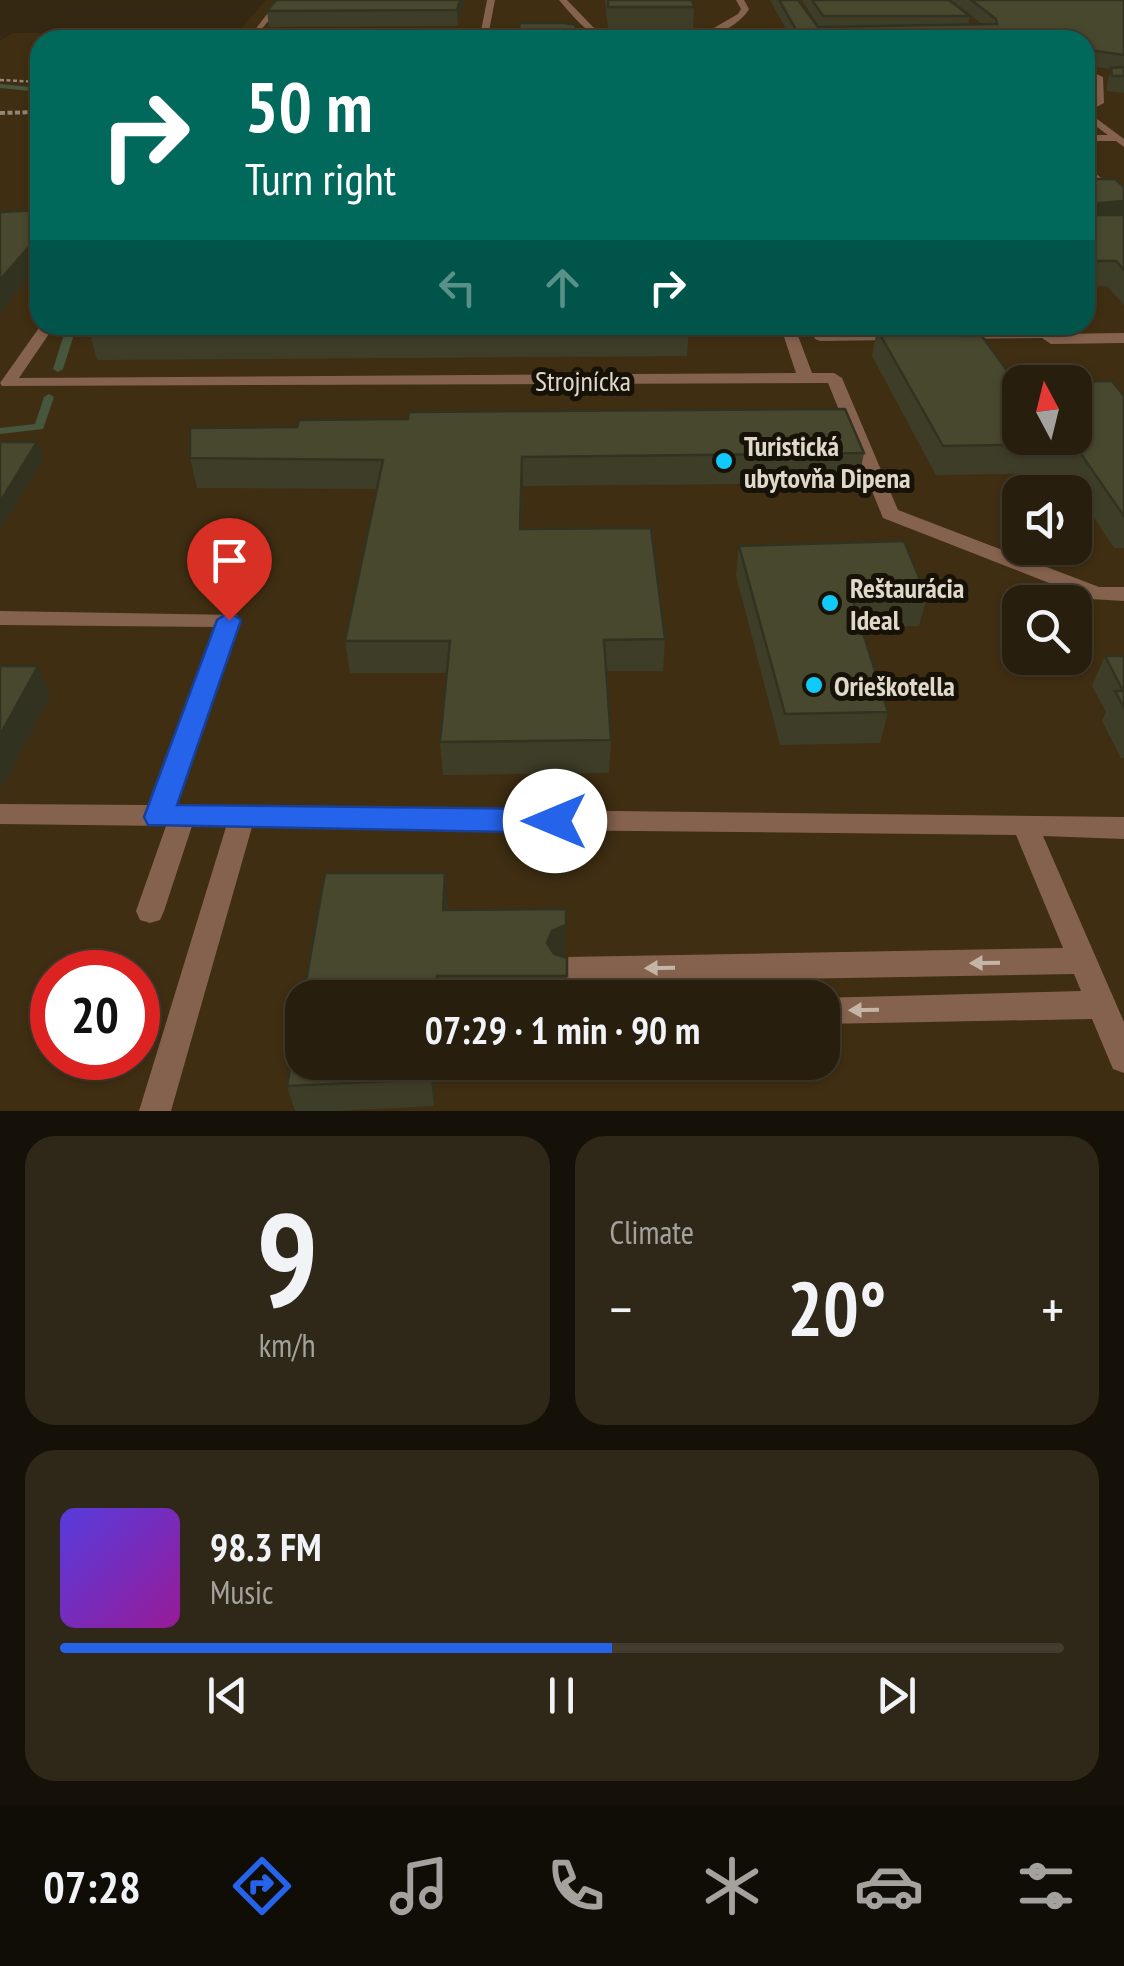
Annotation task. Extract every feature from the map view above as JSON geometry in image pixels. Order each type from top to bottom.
[{"type":"street","points":[[257,30],[282,0]]},
{"type":"street","points":[[485,30],[491,0]]},
{"type":"street","points":[[563,0],[592,30]]},
{"type":"street","points":[[715,30],[740,16],[744,8],[740,0]]},
{"type":"street","points":[[1095,76],[1111,77]]},
{"type":"street","points":[[1095,105],[1099,103],[1098,77]]},
{"type":"street","points":[[1095,120],[1120,141]]},
{"type":"street","points":[[1095,139],[1120,141]]},
{"type":"street","points":[[1095,176],[1120,195]]},
{"type":"street","name":"Strojnícka","points":[[41,335],[8,384],[834,378],[890,514],[1097,594],[1124,594]]},
{"type":"street","points":[[791,335],[806,379]]},
{"type":"street","points":[[820,335],[852,335]]},
{"type":"street","points":[[1048,335],[1051,339],[1124,338]]},
{"type":"street","points":[[0,618],[229,620],[170,817],[150,911]]},
{"type":"street","points":[[3,820],[170,817],[1124,828]]},
{"type":"street","points":[[156,1111],[242,818]]},
{"type":"street","points":[[1025,825],[1124,1058]]},
{"type":"street","points":[[566,970],[1083,961]]},
{"type":"street","points":[[840,1010],[1102,1005]]},
{"type":"path","points":[[0,80],[30,82]]},
{"type":"path","points":[[0,114],[30,112]]},
{"type":"shaded area","points":[[266,0],[1124,0],[1124,1111],[0,1111],[0,41],[13,33],[30,33],[30,335],[1095,335],[1095,30],[240,30]]},
{"type":"building","points":[[276,0],[460,0],[457,10],[267,11]]},
{"type":"building","points":[[608,0],[692,0],[694,7],[608,7]]},
{"type":"building","points":[[779,0],[798,0],[818,27],[997,24],[971,0],[1124,0],[1124,55],[1095,51],[1095,30],[796,30]]},
{"type":"building","points":[[812,0],[949,0],[970,16],[823,16]]},
{"type":"building","points":[[520,23],[576,25],[576,30],[519,30]]},
{"type":"building","points":[[1124,67],[1124,76],[1112,76],[1111,68]]},
{"type":"building","points":[[1095,179],[1115,179],[1124,187],[1124,201],[1095,203]]},
{"type":"building","points":[[30,210],[30,246],[0,280],[0,212]]},
{"type":"building","points":[[1095,215],[1124,215],[1124,270],[1116,261],[1095,261]]},
{"type":"building","points":[[880,335],[982,336],[1003,365],[1002,445],[943,446]]},
{"type":"building","points":[[1092,381],[1112,381],[1124,396],[1124,516],[1082,455],[1092,455]]},
{"type":"building","points":[[845,409],[864,453],[522,457],[520,529],[651,528],[665,639],[604,640],[611,740],[440,742],[450,641],[345,641],[383,460],[190,458],[190,428],[297,427],[299,420],[408,419],[409,412]]},
{"type":"building","points":[[0,442],[37,442],[0,502]]},
{"type":"building","name":"Orieškotella","points":[[904,541],[927,597],[852,598],[888,712],[785,714],[739,546]]},
{"type":"building","points":[[1105,656],[1124,656],[1124,708],[1115,691],[1123,691]]},
{"type":"building","points":[[0,666],[38,666],[0,735]]},
{"type":"building","points":[[325,873],[445,873],[443,910],[566,909],[566,925],[552,931],[547,943],[554,954],[567,958],[567,976],[306,980]]},
{"type":"building","points":[[288,1080],[410,1080],[287,1086]]},
{"type":"waterway","points":[[0,86],[30,89]]},
{"type":"waterway","points":[[58,369],[69,335]]},
{"type":"waterway","points":[[0,431],[39,427],[49,397]]},
{"type":"place","name":"Turistická ubytovňa Dipena","points":[[724,461]]},
{"type":"place","name":"Reštaurácia Ideal","points":[[830,603]]},
{"type":"place","name":"Orieškotella","points":[[814,685]]},
{"type":"route","points":[[229,620],[158,817],[555,821]]}]
